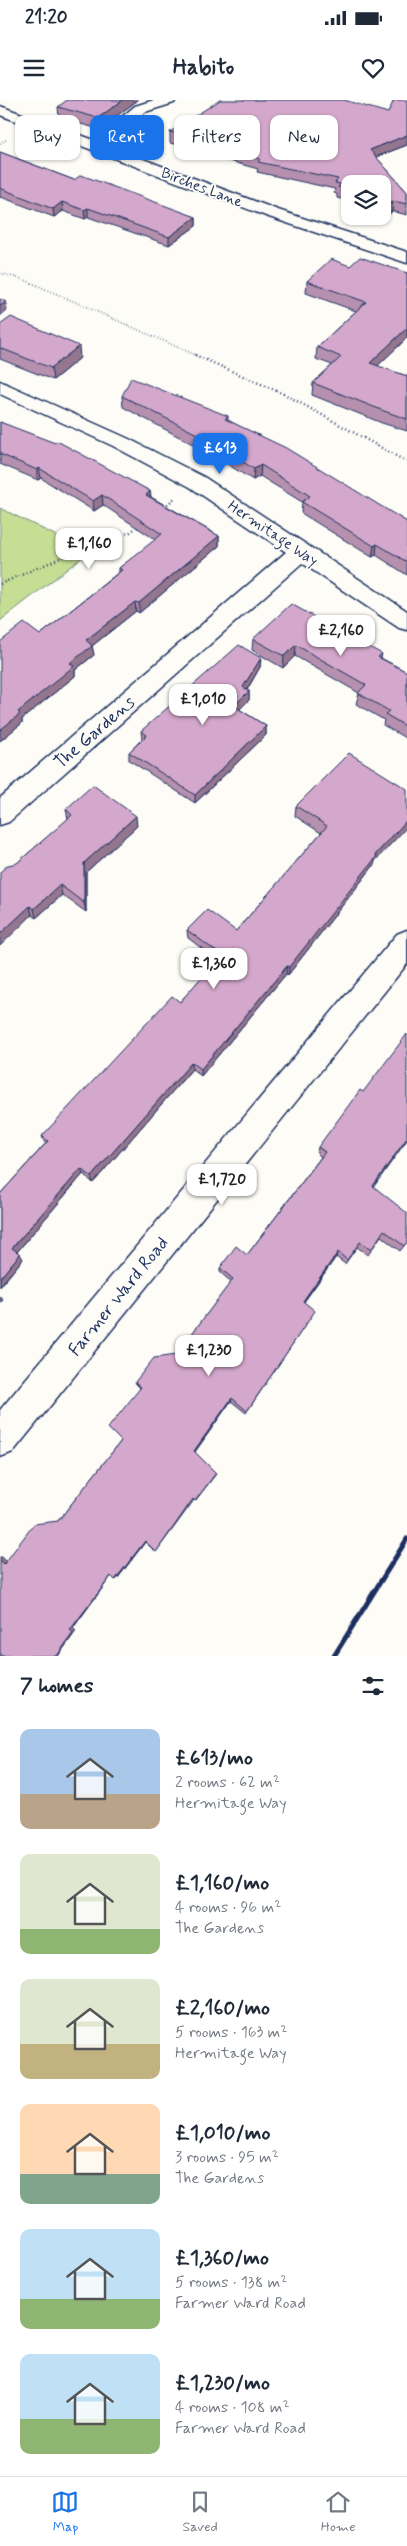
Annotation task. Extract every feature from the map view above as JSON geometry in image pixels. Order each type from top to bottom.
[{"type":"street","points":[[133,115],[140,109],[169,100]]},
{"type":"street","name":"Birches Lane","points":[[0,110],[90,142]]},
{"type":"street","name":"Birches Lane","points":[[135,160],[235,199],[407,258]]},
{"type":"street","name":"Hermitage Way","points":[[0,387],[120,442],[197,482],[407,622]]},
{"type":"street","name":"The Gardens","points":[[0,814],[301,551]]},
{"type":"street","name":"Farmer Ward Road","points":[[0,1439],[407,943]]},
{"type":"path","points":[[0,273],[26,280],[286,394],[407,462]]},
{"type":"path","points":[[159,510],[197,482]]},
{"type":"path","points":[[0,584],[95,543],[129,533],[144,522]]},
{"type":"green space","points":[[0,508],[89,552],[0,621]]},
{"type":"building","points":[[67,100],[123,100],[102,115],[90,116],[58,107]]},
{"type":"building","points":[[220,100],[344,100],[388,113],[394,100],[407,100],[407,135],[370,150],[407,192],[407,204],[393,201],[391,203],[391,175],[341,175],[341,184],[335,183],[338,179],[258,162],[260,160],[260,115],[197,115]]},
{"type":"building","points":[[0,152],[15,158],[15,160],[21,160],[74,180],[81,175],[196,217],[169,237],[88,208],[84,210],[62,202],[53,209],[0,188]]},
{"type":"building","points":[[360,257],[407,273],[407,328],[370,363],[407,376],[407,419],[313,383],[341,357],[317,347],[366,302],[307,281],[331,259],[350,266]]},
{"type":"building","points":[[0,299],[6,302],[0,306]]},
{"type":"building","points":[[11,317],[79,346],[51,368],[0,348],[0,325]]},
{"type":"building","points":[[131,378],[228,416],[225,419],[286,448],[407,522],[407,562],[377,544],[374,546],[302,502],[310,496],[261,465],[254,469],[205,438],[122,396]]},
{"type":"building","points":[[0,422],[55,443],[57,441],[150,491],[146,495],[219,536],[139,603],[135,602],[86,640],[92,646],[70,663],[74,666],[18,712],[20,714],[0,730],[0,642],[24,623],[40,635],[122,570],[119,568],[162,534],[102,495],[93,501],[39,468],[37,470],[0,454]]},
{"type":"building","points":[[291,604],[382,654],[378,657],[407,672],[407,727],[385,714],[389,711],[358,693],[366,685],[296,645],[284,656],[253,639]]},
{"type":"building","points":[[239,645],[261,658],[243,687],[249,691],[234,706],[266,726],[195,795],[129,752],[147,735],[141,731]]},
{"type":"building","points":[[349,753],[407,789],[407,820],[375,855],[377,856],[289,967],[287,966],[201,1069],[192,1062],[91,1177],[81,1169],[12,1248],[20,1254],[0,1278],[0,1192],[48,1141],[42,1136],[172,996],[180,1002],[221,955],[187,930],[207,910],[236,931],[327,826],[296,806]]},
{"type":"building","points":[[93,785],[136,816],[84,863],[84,903],[60,885],[34,909],[30,906],[0,934],[0,872],[8,865],[17,863],[72,815],[66,809]]},
{"type":"building","points":[[407,1034],[407,1138],[373,1186],[407,1213],[407,1242],[404,1246],[384,1230],[371,1250],[360,1242],[347,1260],[338,1252],[303,1301],[315,1311],[247,1411],[232,1398],[194,1451],[216,1473],[195,1501],[193,1499],[156,1552],[145,1541],[115,1580],[111,1576],[70,1630],[73,1633],[57,1656],[0,1656],[0,1560],[4,1564],[34,1524],[58,1521],[121,1441],[108,1428],[141,1387],[135,1382],[154,1358],[176,1355],[233,1279],[220,1268],[236,1246],[247,1255],[325,1152],[318,1147],[360,1090],[363,1092]]},
{"type":"railway","points":[[334,1656],[407,1539]]}]
